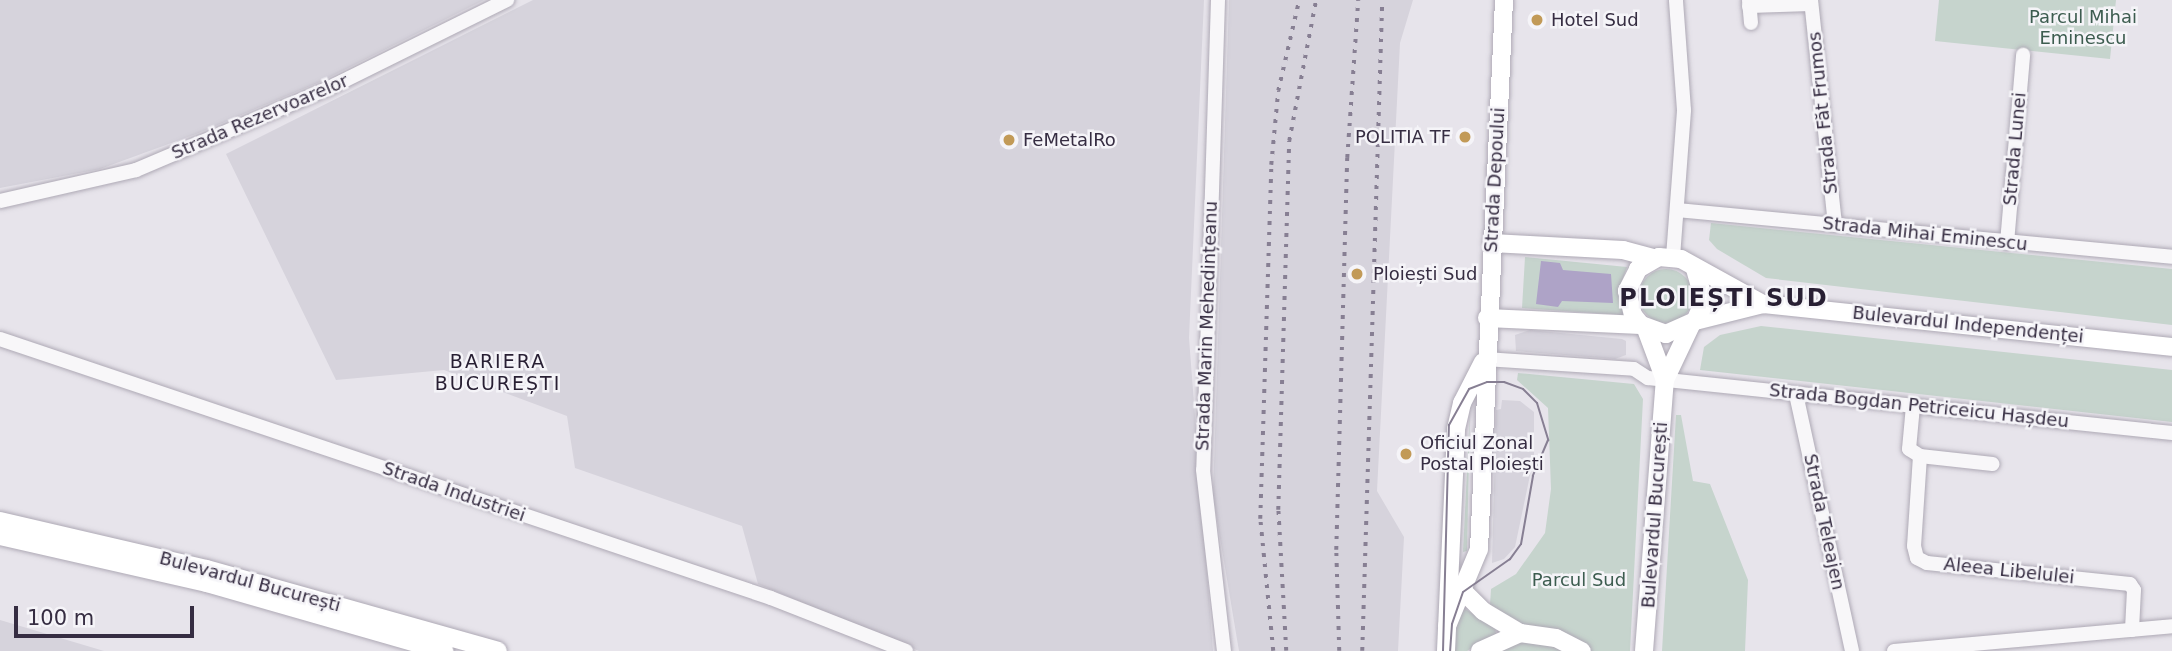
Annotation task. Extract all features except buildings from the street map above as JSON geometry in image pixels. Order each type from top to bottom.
[{"type":"main road","name":"Strada Depoului","points":[[1447,626],[1479,549],[1485,359],[1504,0]]},
{"type":"main road","points":[[1492,243],[1623,250],[1653,258],[1673,257]]},
{"type":"main road","name":"Bulevardul Independenței","points":[[1673,257],[1763,304]]},
{"type":"main road","points":[[1644,327],[1628,304],[1627,291],[1638,269],[1653,258]]},
{"type":"main road","points":[[1693,323],[1704,301],[1695,269]]},
{"type":"main road","name":"Bulevardul Independenței","points":[[1487,318],[1644,327],[1666,334],[1693,323],[1763,304],[2172,346]]},
{"type":"main road","points":[[1667,380],[1703,332],[1732,312]]},
{"type":"main road","name":"Bulevardul București","points":[[1644,651],[1667,380],[1693,323]]},
{"type":"main road","name":"Bulevardul București","points":[[1644,327],[1667,380]]},
{"type":"main road","name":"Strada Depoului","points":[[1446,651],[1455,429],[1462,403],[1485,359]]},
{"type":"main road","name":"Bulevardul București","points":[[0,522],[207,569],[498,651]]},
{"type":"main road","name":"Bulevardul București","points":[[0,536],[207,583],[439,650]]},
{"type":"main road","points":[[1449,574],[1483,611],[1520,633],[1556,638],[1582,651]]},
{"type":"main road","points":[[1480,651],[1520,633]]},
{"type":"street","name":"Strada Rezervoarelor","points":[[0,201],[136,170],[327,89],[508,0]]},
{"type":"street","name":"Strada Marin Mehedințeanu","points":[[1219,0],[1203,470],[1224,651]]},
{"type":"street","points":[[1673,257],[1684,110],[1676,0]]},
{"type":"street","points":[[1751,23],[1749,3],[1811,2]]},
{"type":"street","name":"Strada Făt Frumos","points":[[1811,2],[1835,225]]},
{"type":"street","name":"Strada Lunei","points":[[2007,243],[2023,55]]},
{"type":"street","name":"Strada Mihai Eminescu","points":[[1677,210],[2172,257]]},
{"type":"street","name":"Strada Industriei","points":[[0,339],[771,597],[906,651]]},
{"type":"street","name":"Strada Bogdan Petriceicu Hașdeu","points":[[1485,359],[1634,369],[1648,378],[2172,433]]},
{"type":"street","name":"Strada Teleajen","points":[[1796,394],[1852,651]]},
{"type":"street","name":"Aleea Libelulei","points":[[1913,406],[1909,449],[1920,456],[1914,546],[1917,558],[1927,563],[2130,584],[2134,590],[2132,630]]},
{"type":"street","points":[[1920,456],[1993,464]]},
{"type":"street","points":[[1894,651],[2172,626]]},
{"type":"shaded area","points":[[0,0],[484,0],[322,81],[196,134],[100,169],[0,188]]},
{"type":"shaded area","points":[[533,0],[1204,0],[1189,338],[1213,651],[919,651],[758,584],[742,526],[575,468],[567,416],[444,370],[336,380],[226,154]]},
{"type":"shaded area","points":[[1229,0],[1413,0],[1400,43],[1377,491],[1404,537],[1398,651],[1239,651],[1213,496]]},
{"type":"shaded area","points":[[1541,261],[1560,263],[1563,270],[1611,274],[1613,303],[1562,301],[1558,307],[1536,304]]},
{"type":"shaded area","points":[[1530,330],[1622,339],[1626,341],[1626,355],[1615,359],[1516,351],[1515,335]]},
{"type":"shaded area","points":[[1502,400],[1520,401],[1534,412],[1534,456],[1515,547],[1504,559],[1492,563],[1496,410],[1501,409]]},
{"type":"shaded area","points":[[0,620],[104,651],[0,651]]},
{"type":"green space","name":"Parcul Mihai Eminescu","points":[[1939,0],[2116,0],[2110,59],[1935,41]]},
{"type":"green space","points":[[1711,223],[2172,269],[2172,325],[1766,278],[1717,249],[1709,240]]},
{"type":"green space","points":[[1525,257],[1627,267],[1621,284],[1623,315],[1522,308]]},
{"type":"green space","points":[[1666,269],[1685,277],[1693,296],[1685,315],[1666,323],[1647,315],[1639,296],[1647,277]]},
{"type":"green space","points":[[1761,326],[2172,370],[2172,422],[1700,370],[1704,347],[1720,335]]},
{"type":"green space","name":"Parcul Sud","points":[[1518,373],[1634,384],[1643,399],[1630,651],[1591,651],[1500,617],[1490,605],[1491,589],[1516,574],[1545,533],[1551,489],[1548,408],[1517,380]]},
{"type":"green space","points":[[1470,410],[1467,551],[1463,552]]},
{"type":"green space","name":"Parcul Sud","points":[[1676,415],[1681,415],[1693,481],[1710,484],[1748,580],[1745,651],[1662,651]]},
{"type":"green space","points":[[1462,607],[1495,627],[1496,634],[1467,651],[1453,651],[1457,611]]},
{"type":"green space","name":"Parcul Sud","points":[[1522,640],[1548,641],[1573,651],[1492,651]]},
{"type":"tram line","points":[[1443,651],[1449,425],[1469,389],[1487,382],[1504,382],[1523,389],[1537,403],[1548,440],[1533,476],[1521,544],[1510,559],[1463,592],[1452,624],[1450,651]]},
{"type":"railway","points":[[1273,651],[1260,519],[1271,165],[1278,91],[1299,0]]},
{"type":"railway","points":[[1286,651],[1278,510],[1289,141],[1316,0]]},
{"type":"railway","points":[[1339,651],[1336,550],[1347,158],[1358,0]]},
{"type":"railway","points":[[1362,651],[1382,0]]},
{"type":"place","name":"Hotel Sud","points":[[1537,20]]},
{"type":"place","name":"POLITIA TF","points":[[1465,137]]},
{"type":"place","name":"FeMetalRo","points":[[1009,140]]},
{"type":"place","name":"Ploiești Sud","points":[[1357,274]]},
{"type":"place","name":"Oficiul Zonal Postal Ploiești","points":[[1406,454]]},
{"type":"district","name":"PLOIEȘTI SUD","points":[[1724,299]]},
{"type":"district","name":"BARIERA BUCUREȘTI","points":[[498,373]]}]
